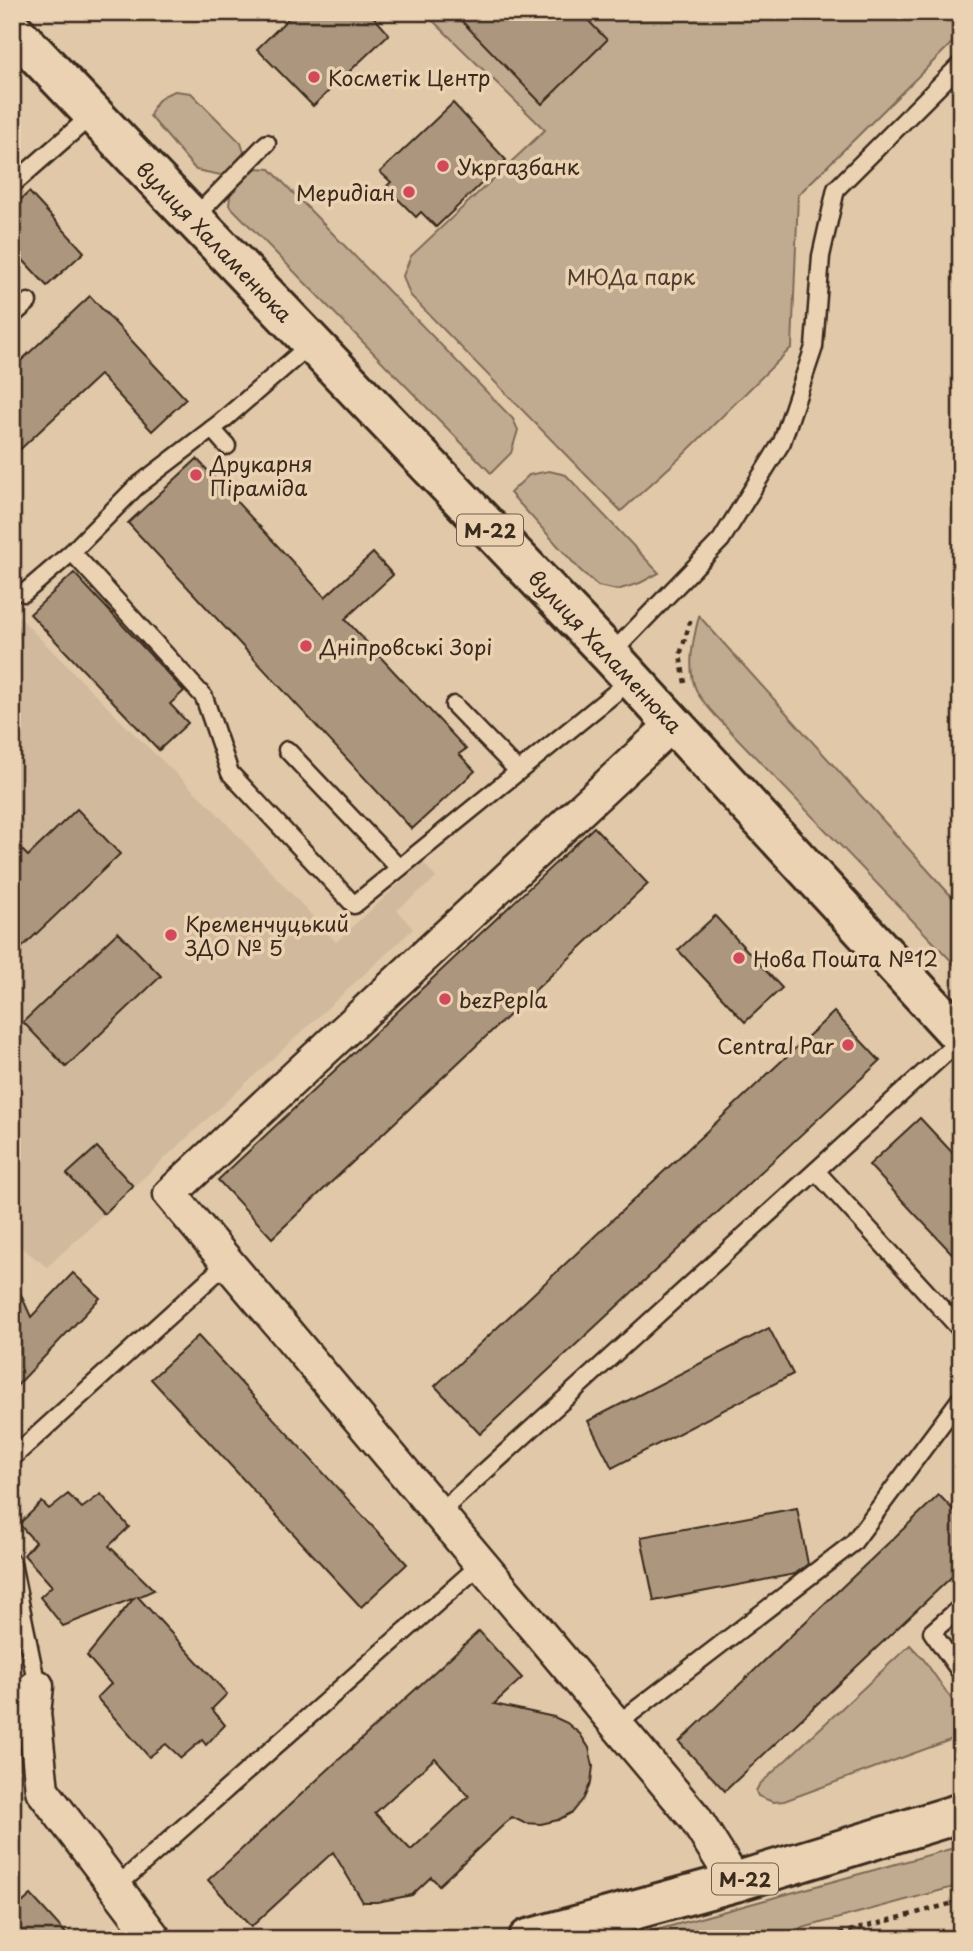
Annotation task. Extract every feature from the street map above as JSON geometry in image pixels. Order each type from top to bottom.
[{"type":"highway","name":"вулиця Халаменюка","points":[[14,23],[93,114],[674,723],[961,1038]]},
{"type":"highway","name":"М-22","points":[[534,1938],[735,1882],[961,1814]]},
{"type":"street","points":[[674,723],[170,1194],[695,1818],[735,1882]]},
{"type":"street","points":[[37,1686],[34,1713],[42,1790],[155,1939]]},
{"type":"street","points":[[12,1704],[37,1686]]},
{"type":"lane","points":[[72,552],[204,697],[230,773],[354,905],[518,771],[621,668],[721,540],[782,442],[814,347],[821,256],[836,189],[961,64]]},
{"type":"lane","points":[[12,185],[93,114]]},
{"type":"lane","points":[[193,219],[267,144]]},
{"type":"lane","points":[[12,316],[28,302]]},
{"type":"lane","points":[[24,593],[72,552],[136,487],[212,429],[312,343]]},
{"type":"lane","points":[[212,429],[228,446]]},
{"type":"lane","points":[[454,705],[518,771]]},
{"type":"lane","points":[[287,750],[399,868]]},
{"type":"lane","points":[[439,1513],[961,1038]]},
{"type":"lane","points":[[816,1171],[961,1330]]},
{"type":"lane","points":[[12,1458],[228,1262]]},
{"type":"lane","points":[[617,1724],[853,1543],[961,1398]]},
{"type":"lane","points":[[12,1563],[37,1686]]},
{"type":"lane","points":[[116,1887],[482,1563]]},
{"type":"lane","points":[[961,1607],[932,1632],[961,1673]]},
{"type":"path","points":[[820,1939],[961,1900]]},
{"type":"shaded area","name":"Кременчуцький ЗДО № 5","points":[[12,610],[131,731],[214,810],[336,942],[423,862],[436,878],[397,910],[413,929],[47,1267],[12,1240]]},
{"type":"green space","name":"МЮДа парк","points":[[424,12],[961,12],[961,34],[798,195],[792,347],[683,455],[621,511],[410,295],[403,276],[411,256],[545,130]]},
{"type":"green space","points":[[175,91],[191,93],[241,143],[245,156],[237,166],[221,175],[196,170],[150,116],[159,100]]},
{"type":"green space","points":[[257,168],[270,169],[513,419],[518,430],[511,453],[491,473],[229,205],[231,188],[248,172]]},
{"type":"green space","points":[[549,471],[566,475],[659,573],[640,583],[617,590],[598,586],[580,570],[510,493],[529,475]]},
{"type":"green space","points":[[699,616],[961,907],[961,971],[701,698],[694,683],[691,664]]},
{"type":"green space","points":[[910,1645],[924,1660],[961,1713],[961,1736],[784,1801],[773,1802],[758,1796],[756,1791],[759,1785]]},
{"type":"green space","points":[[961,1846],[961,1885],[762,1939],[624,1939]]},
{"type":"building","name":"Косметік Центр","points":[[295,12],[369,12],[389,34],[313,106],[257,49]]},
{"type":"building","points":[[453,12],[580,12],[607,40],[542,104]]},
{"type":"building","name":"Укргазбанк","points":[[453,103],[506,160],[436,227],[421,212],[416,217],[386,187],[391,182],[380,172]]},
{"type":"building","points":[[29,192],[84,252],[47,286],[12,248],[12,208]]},
{"type":"building","points":[[90,296],[186,399],[152,431],[100,375],[12,457],[12,369]]},
{"type":"building","name":"Дніпровські Зорі","points":[[197,459],[325,597],[373,553],[393,575],[345,619],[466,749],[459,754],[475,771],[412,829],[128,523]]},
{"type":"building","points":[[74,573],[184,691],[170,704],[188,723],[159,750],[30,614]]},
{"type":"building","points":[[77,809],[120,854],[12,957],[12,840],[28,856]]},
{"type":"building","points":[[594,827],[648,884],[272,1238],[218,1180]]},
{"type":"building","points":[[715,916],[782,988],[745,1022],[678,950]]},
{"type":"building","points":[[118,932],[161,976],[66,1067],[23,1022]]},
{"type":"building","points":[[834,1012],[880,1061],[480,1434],[435,1386]]},
{"type":"building","points":[[920,1118],[961,1162],[961,1263],[869,1165]]},
{"type":"building","points":[[97,1147],[133,1186],[104,1214],[67,1174]]},
{"type":"building","points":[[73,1273],[100,1298],[12,1391],[12,1275],[31,1317]]},
{"type":"building","points":[[769,1328],[793,1374],[612,1468],[588,1421]]},
{"type":"building","points":[[198,1336],[407,1564],[361,1607],[151,1379]]},
{"type":"building","points":[[68,1494],[82,1508],[101,1494],[129,1527],[109,1546],[154,1590],[138,1597],[227,1694],[212,1709],[225,1725],[206,1745],[202,1740],[181,1758],[166,1744],[149,1757],[97,1698],[111,1684],[87,1656],[134,1598],[63,1626],[40,1597],[52,1586],[24,1555],[35,1542],[19,1524],[42,1502],[49,1509]]},
{"type":"building","points":[[939,1495],[961,1518],[961,1568],[725,1791],[679,1742]]},
{"type":"building","points":[[797,1508],[808,1564],[795,1574],[654,1601],[641,1537]]},
{"type":"building","points":[[479,1631],[522,1678],[494,1704],[554,1717],[567,1723],[580,1734],[589,1748],[593,1766],[591,1782],[584,1798],[573,1812],[558,1820],[541,1824],[524,1823],[512,1817],[439,1885],[431,1877],[412,1895],[363,1902],[333,1852],[251,1927],[208,1880]],"holes":[[[435,1758],[469,1796],[411,1850],[375,1813]]]},
{"type":"building","points":[[31,1895],[71,1939],[12,1939],[12,1912]]},
{"type":"place","name":"Косметік Центр","points":[[314,77]]},
{"type":"place","name":"Укргазбанк","points":[[443,166]]},
{"type":"place","name":"Меридіан","points":[[409,192]]},
{"type":"place","name":"Друкарня Піраміда","points":[[196,475]]},
{"type":"place","name":"Дніпровські Зорі","points":[[306,646]]},
{"type":"place","name":"Кременчуцький ЗДО № 5","points":[[171,935]]},
{"type":"place","name":"Нова Пошта №12","points":[[739,958]]},
{"type":"place","name":"bezPepla","points":[[445,999]]},
{"type":"place","name":"Central Par","points":[[848,1045]]}]
